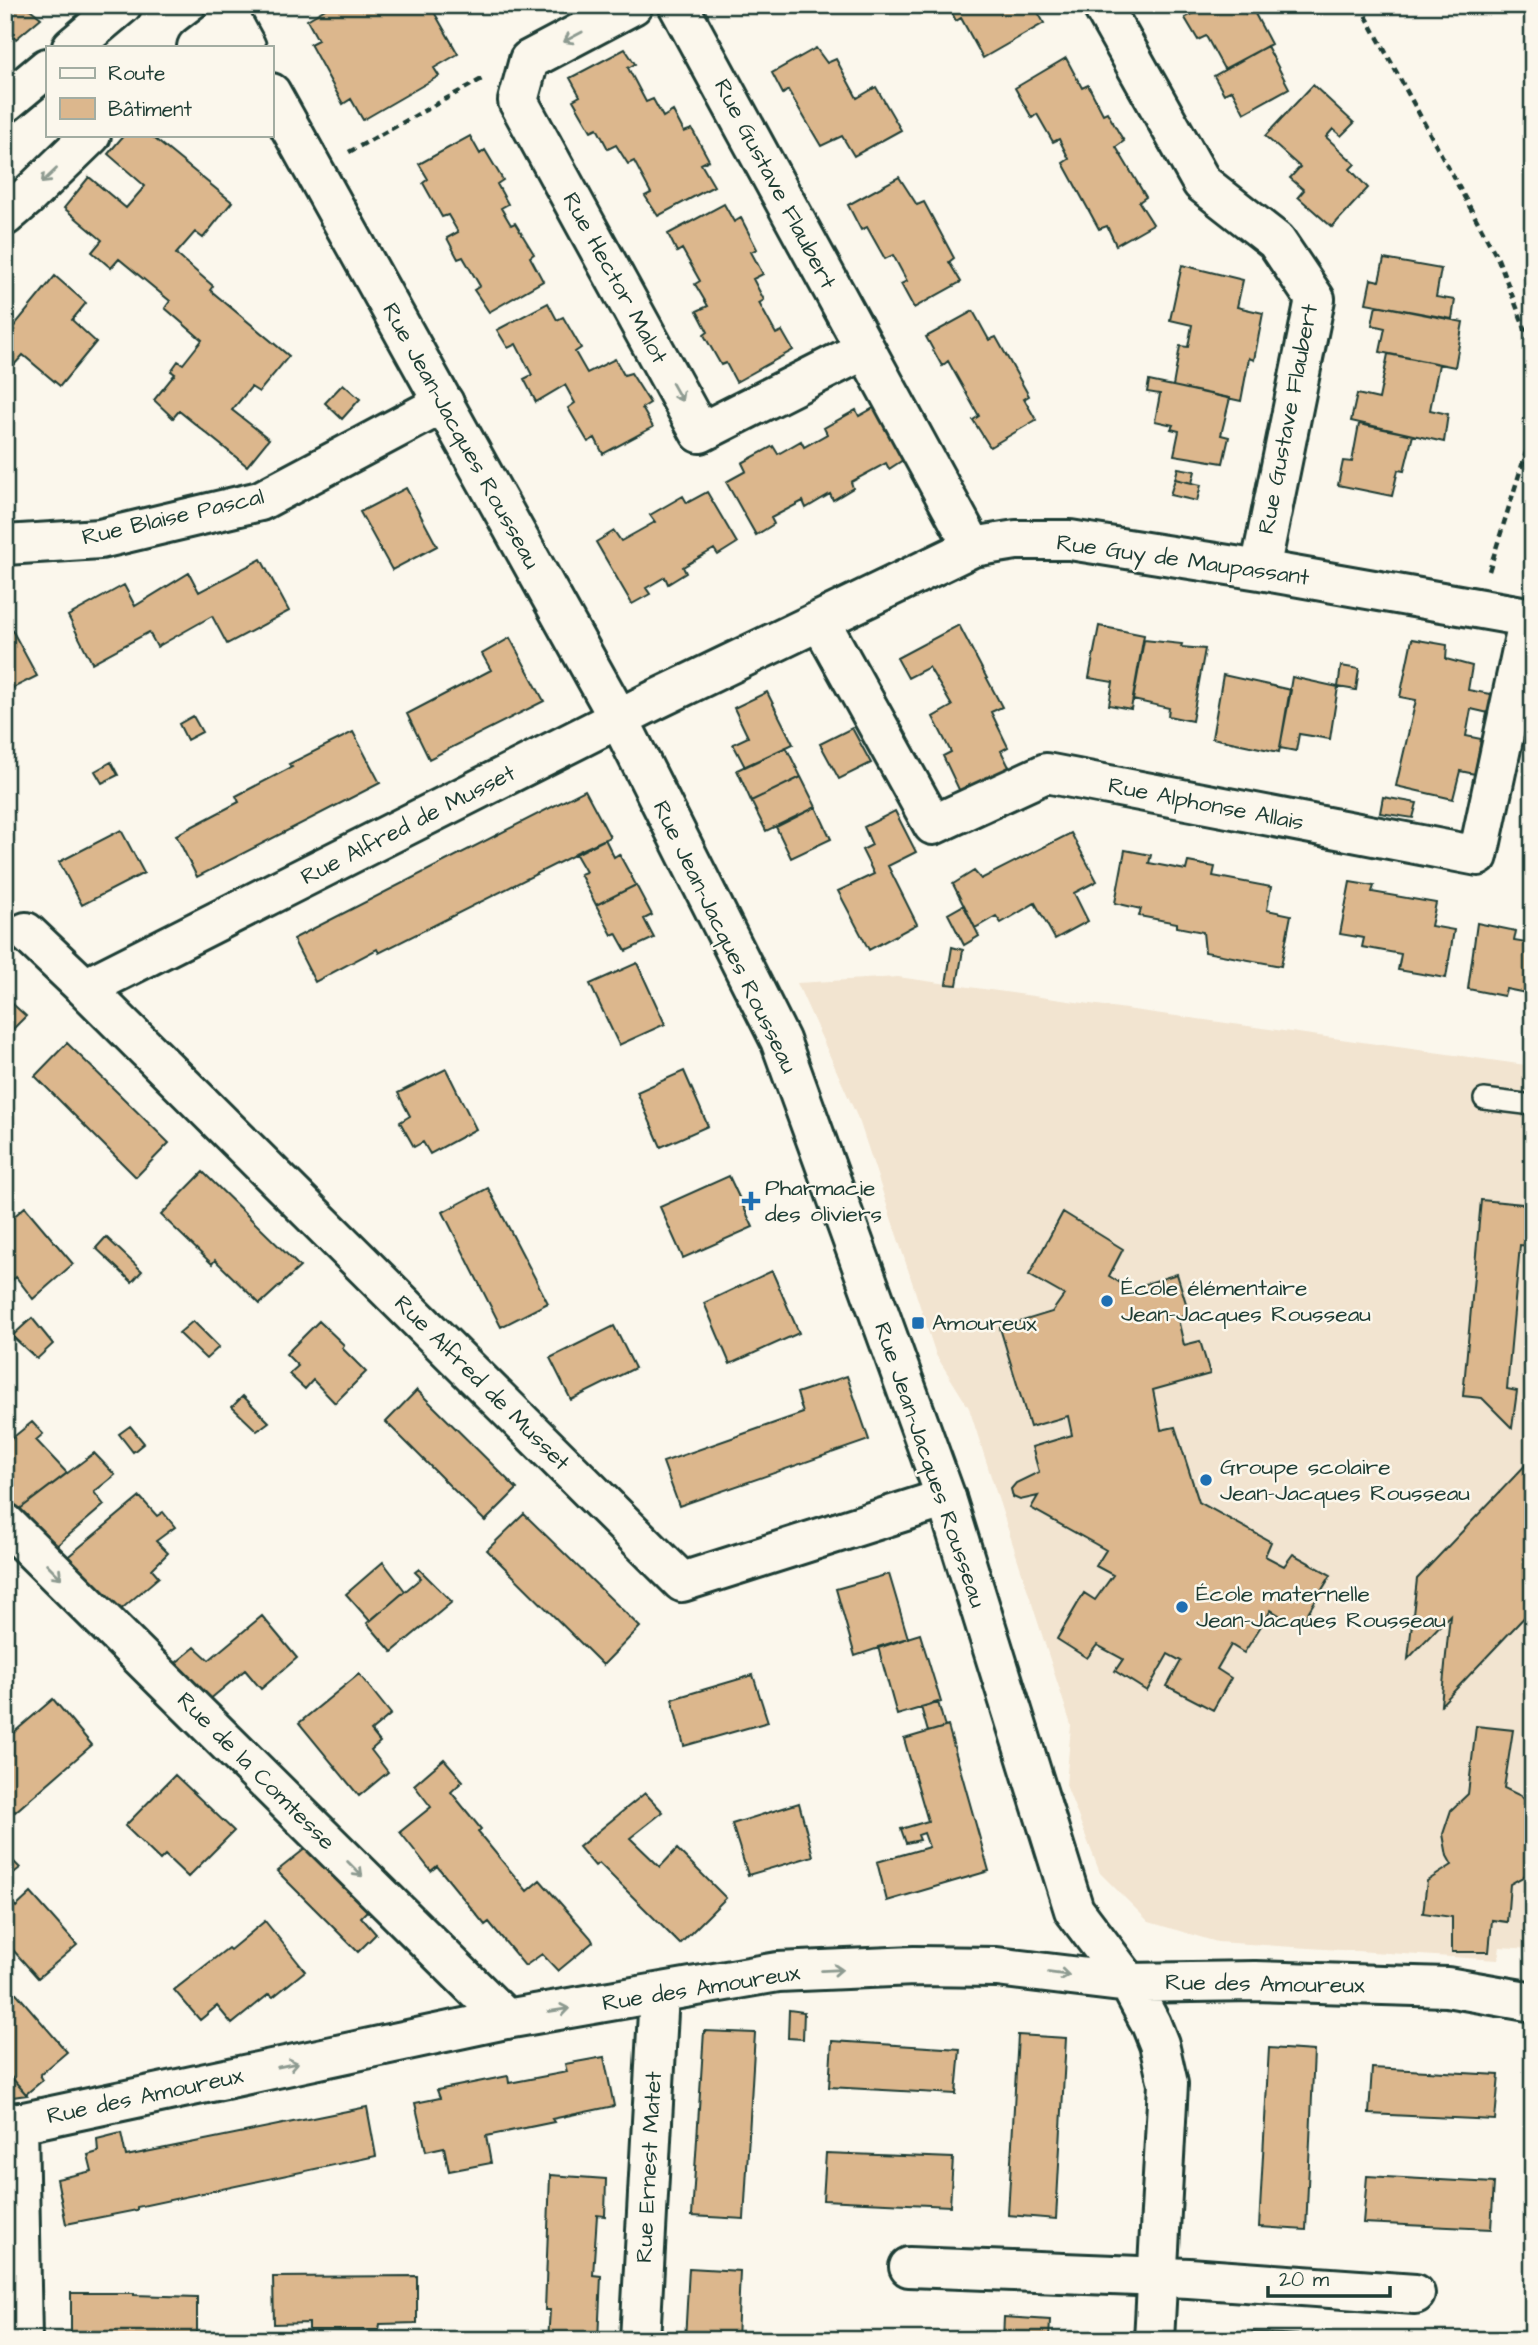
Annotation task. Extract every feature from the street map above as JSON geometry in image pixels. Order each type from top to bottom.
[{"type":"street","points":[[73,46],[122,5]]},
{"type":"street","points":[[525,76],[530,60],[634,5]]},
{"type":"street","name":"Rue Gustave Flaubert","points":[[678,5],[973,547]]},
{"type":"street","name":"Rue Gustave Flaubert","points":[[1102,5],[1202,183],[1276,241],[1315,299],[1259,570]]},
{"type":"street","points":[[199,46],[234,24]]},
{"type":"street","points":[[5,103],[46,69]]},
{"type":"street","name":"Rue Hector Malot","points":[[525,76],[518,101],[700,433],[864,350]]},
{"type":"street","name":"Rue Jean-Jacques Rousseau","points":[[273,97],[619,719],[780,1040],[946,1499],[1074,1910],[1129,1983],[1159,2045],[1168,2084],[1154,2340]]},
{"type":"street","points":[[5,216],[90,136]]},
{"type":"street","name":"Rue Blaise Pascal","points":[[5,545],[100,539],[260,501],[444,403]]},
{"type":"street","name":"Rue Guy de Maupassant","points":[[619,719],[973,547],[1016,540],[1070,540],[1531,617]]},
{"type":"street","name":"Rue Alphonse Allais","points":[[820,621],[933,825],[1046,773],[1478,856],[1531,617]]},
{"type":"street","name":"Rue Alfred de Musset","points":[[85,988],[619,719]]},
{"type":"street","name":"Rue Alfred de Musset","points":[[26,932],[682,1582],[946,1499]]},
{"type":"street","name":"Rue de la Comtesse","points":[[5,1523],[506,2019]]},
{"type":"street","name":"Rue des Amoureux","points":[[12,2124],[506,2019],[778,1972],[914,1966],[997,1967],[1129,1983],[1255,1981],[1447,1987],[1533,2002]]},
{"type":"street","name":"Rue Ernest Matet","points":[[640,2340],[659,1994]]},
{"type":"street","points":[[12,2124],[22,2340]]},
{"type":"street","points":[[909,2267],[1189,2278],[1415,2294]]},
{"type":"lane","points":[[1484,1099],[1533,1105]]},
{"type":"path","points":[[1360,5],[1498,260],[1526,331],[1533,367]]},
{"type":"path","points":[[314,172],[480,79],[525,76]]},
{"type":"path","points":[[1477,608],[1533,430]]},
{"type":"shaded area","name":"Groupe scolaire Jean-Jacques Rousseau","points":[[898,977],[1533,1066],[1533,1949],[1500,1947],[1498,1960],[1217,1942],[1149,1922],[1100,1873],[1066,1785],[1071,1725],[969,1408],[936,1355],[860,1123],[797,983]]},
{"type":"building","points":[[5,5],[25,5],[41,18],[16,39],[5,30]]},
{"type":"building","points":[[332,5],[430,5],[458,54],[434,68],[439,76],[363,120],[351,99],[343,104],[310,44],[318,40],[307,20]]},
{"type":"building","points":[[948,5],[1034,5],[1044,23],[983,58],[961,18],[956,21]]},
{"type":"building","points":[[1208,5],[1241,5],[1246,14],[1253,10],[1271,44],[1224,69],[1206,36],[1198,40],[1185,18]]},
{"type":"building","points":[[1267,46],[1289,88],[1244,113],[1232,90],[1224,94],[1214,76]]},
{"type":"building","points":[[816,48],[827,63],[836,59],[857,98],[876,87],[901,130],[854,156],[842,136],[821,146],[788,90],[783,94],[772,73]]},
{"type":"building","points":[[625,49],[635,64],[628,68],[646,102],[653,99],[663,117],[673,111],[684,132],[692,129],[709,160],[701,164],[714,186],[658,216],[645,196],[651,193],[634,161],[628,164],[616,145],[608,149],[597,128],[591,131],[573,100],[580,96],[570,78]]},
{"type":"building","points":[[1066,58],[1082,88],[1088,85],[1103,114],[1107,112],[1124,141],[1116,147],[1146,197],[1139,202],[1153,224],[1116,245],[1107,226],[1099,229],[1063,163],[1069,159],[1059,139],[1053,142],[1037,114],[1032,118],[1015,88]]},
{"type":"building","points":[[1313,85],[1354,123],[1341,136],[1333,129],[1326,137],[1355,164],[1350,169],[1368,188],[1332,227],[1298,197],[1304,190],[1290,178],[1300,167],[1265,136]]},
{"type":"building","points":[[123,136],[151,136],[232,202],[203,238],[195,232],[176,254],[213,286],[210,290],[289,356],[259,392],[251,387],[232,410],[269,439],[247,466],[179,411],[173,418],[154,400],[175,374],[171,371],[178,361],[183,364],[202,340],[165,308],[170,301],[119,259],[111,268],[92,252],[102,240],[64,208],[89,177],[126,208],[145,186],[108,154]]},
{"type":"building","points":[[470,136],[480,154],[485,150],[503,180],[497,184],[508,204],[501,208],[511,225],[515,223],[534,254],[530,257],[543,281],[489,312],[474,290],[480,286],[463,257],[458,259],[447,238],[458,232],[448,215],[442,217],[423,183],[428,179],[419,164]]},
{"type":"building","points":[[899,177],[917,205],[924,202],[954,258],[949,262],[961,282],[914,308],[901,284],[907,281],[893,255],[885,259],[867,227],[861,230],[848,205]]},
{"type":"building","points":[[724,204],[734,222],[741,218],[757,249],[751,252],[763,274],[753,279],[764,300],[759,303],[776,334],[782,331],[793,350],[736,382],[726,363],[721,365],[704,335],[708,332],[697,311],[708,306],[695,284],[700,281],[682,249],[677,252],[668,234]]},
{"type":"building","points":[[1384,259],[1441,269],[1436,297],[1455,300],[1452,319],[1366,303],[1371,279],[1379,281]]},
{"type":"building","points":[[1182,265],[1243,280],[1237,307],[1263,313],[1254,360],[1249,358],[1241,401],[1173,386],[1180,346],[1188,347],[1192,325],[1170,320]]},
{"type":"building","points":[[55,276],[86,303],[72,320],[96,342],[60,386],[23,355],[5,375],[5,337]]},
{"type":"building","points":[[548,303],[557,320],[563,317],[581,348],[575,352],[587,373],[615,359],[624,375],[631,373],[650,403],[642,408],[653,427],[603,454],[595,438],[588,442],[568,408],[575,403],[565,385],[536,402],[524,379],[532,375],[516,344],[508,348],[497,330]]},
{"type":"building","points":[[1376,305],[1463,322],[1455,367],[1380,352],[1385,328],[1372,325]]},
{"type":"building","points":[[973,311],[989,340],[996,337],[1029,396],[1024,399],[1036,420],[990,447],[973,420],[979,416],[948,361],[942,366],[926,337]]},
{"type":"building","points":[[1388,354],[1439,364],[1430,410],[1448,414],[1444,442],[1351,421],[1357,394],[1379,399]]},
{"type":"building","points":[[1149,381],[1230,398],[1221,435],[1229,437],[1223,463],[1174,455],[1179,431],[1171,429],[1173,425],[1155,421],[1160,394],[1147,392]]},
{"type":"building","points":[[343,384],[360,399],[342,419],[325,403]]},
{"type":"building","points":[[877,406],[906,458],[889,469],[886,463],[851,482],[853,488],[833,500],[830,494],[806,508],[803,501],[771,518],[774,524],[756,535],[726,482],[746,471],[742,463],[773,446],[778,454],[801,441],[804,447],[827,434],[824,428],[856,410],[859,416]]},
{"type":"building","points":[[1359,424],[1413,435],[1404,471],[1398,470],[1392,496],[1338,485],[1343,461],[1352,462]]},
{"type":"building","points":[[1178,468],[1195,471],[1192,483],[1175,479]]},
{"type":"building","points":[[1175,479],[1201,485],[1197,501],[1170,495]]},
{"type":"building","points":[[406,488],[437,546],[392,570],[360,512]]},
{"type":"building","points":[[707,492],[737,543],[718,555],[714,549],[683,567],[686,573],[668,584],[665,577],[646,588],[650,594],[632,604],[596,542],[614,531],[621,541],[655,522],[650,515],[683,496],[687,503]]},
{"type":"building","points":[[261,559],[289,611],[227,644],[212,616],[157,647],[149,632],[92,663],[68,616],[124,585],[135,606],[189,573],[199,592]]},
{"type":"building","points":[[5,617],[37,676],[5,692]]},
{"type":"building","points":[[959,625],[1002,707],[991,712],[1008,747],[1001,751],[1011,771],[962,796],[943,756],[951,752],[933,717],[952,706],[929,667],[908,678],[897,658]]},
{"type":"building","points":[[1099,626],[1144,635],[1131,709],[1109,705],[1113,682],[1089,678]]},
{"type":"building","points":[[510,638],[544,701],[429,759],[407,714],[491,670],[482,654]]},
{"type":"building","points":[[1412,639],[1447,645],[1446,659],[1472,666],[1468,690],[1496,695],[1493,714],[1471,709],[1466,736],[1481,739],[1475,774],[1460,771],[1453,799],[1396,786],[1416,700],[1400,697]]},
{"type":"building","points":[[1144,640],[1205,649],[1192,721],[1168,716],[1169,708],[1133,700]]},
{"type":"building","points":[[1341,666],[1359,669],[1356,690],[1338,687]]},
{"type":"building","points":[[1223,675],[1291,690],[1279,752],[1212,738]]},
{"type":"building","points":[[1292,677],[1338,687],[1330,739],[1299,734],[1296,751],[1280,748]]},
{"type":"building","points":[[767,692],[793,744],[745,767],[733,744],[748,737],[734,708]]},
{"type":"building","points":[[193,716],[202,732],[187,740],[179,724]]},
{"type":"building","points":[[852,728],[871,763],[839,779],[820,744]]},
{"type":"building","points":[[353,732],[380,783],[197,877],[176,835],[239,802],[236,796],[292,767],[289,764]]},
{"type":"building","points":[[786,747],[801,777],[751,801],[737,770]]},
{"type":"building","points":[[111,762],[118,775],[102,783],[95,771]]},
{"type":"building","points":[[801,777],[816,807],[766,831],[751,801]]},
{"type":"building","points":[[585,790],[610,837],[379,953],[377,949],[315,982],[293,939]]},
{"type":"building","points":[[1383,797],[1417,803],[1413,818],[1380,813]]},
{"type":"building","points":[[816,807],[831,839],[791,858],[776,827]]},
{"type":"building","points":[[895,811],[916,852],[888,866],[917,924],[869,950],[838,891],[874,874],[862,850],[872,845],[864,827]]},
{"type":"building","points":[[121,830],[144,873],[82,905],[59,862]]},
{"type":"building","points":[[1071,833],[1097,881],[1074,893],[1088,921],[1055,939],[1035,903],[1001,923],[996,916],[975,928],[953,884],[974,871],[981,879]]},
{"type":"building","points":[[605,839],[614,857],[619,854],[636,885],[596,905],[580,874],[586,872],[575,853]]},
{"type":"building","points":[[1125,850],[1151,855],[1149,863],[1186,870],[1188,862],[1215,867],[1213,876],[1271,887],[1267,910],[1291,915],[1281,966],[1205,952],[1203,932],[1177,927],[1177,923],[1139,916],[1141,909],[1115,903]]},
{"type":"building","points":[[1350,882],[1374,886],[1372,892],[1436,903],[1431,926],[1454,930],[1446,978],[1398,970],[1401,954],[1362,947],[1364,938],[1340,934]]},
{"type":"building","points":[[636,885],[652,915],[644,919],[654,938],[626,951],[616,933],[612,935],[596,905]]},
{"type":"building","points":[[964,905],[979,936],[964,945],[948,914]]},
{"type":"building","points":[[1477,923],[1516,931],[1514,941],[1533,944],[1531,994],[1506,989],[1504,996],[1468,989]]},
{"type":"building","points":[[952,947],[963,950],[957,985],[946,984]]},
{"type":"building","points":[[637,963],[665,1024],[619,1045],[590,984]]},
{"type":"building","points":[[5,997],[26,1016],[5,1037]]},
{"type":"building","points":[[67,1043],[169,1143],[136,1177],[35,1076]]},
{"type":"building","points":[[446,1069],[476,1129],[430,1154],[423,1142],[414,1147],[400,1122],[410,1116],[398,1093]]},
{"type":"building","points":[[684,1071],[708,1126],[661,1147],[637,1092]]},
{"type":"building","points":[[203,1172],[300,1267],[260,1304],[215,1260],[212,1264],[161,1215]]},
{"type":"building","points":[[729,1176],[753,1227],[683,1258],[660,1207]]},
{"type":"building","points":[[488,1188],[548,1303],[501,1327],[443,1212]]},
{"type":"building","points":[[1481,1200],[1533,1205],[1529,1246],[1520,1245],[1507,1389],[1517,1391],[1512,1428],[1482,1398],[1463,1396]]},
{"type":"building","points":[[25,1207],[73,1264],[33,1299],[16,1277],[5,1286],[5,1224]]},
{"type":"building","points":[[1063,1212],[1123,1249],[1109,1276],[1130,1289],[1177,1274],[1189,1313],[1178,1319],[1184,1345],[1200,1341],[1210,1374],[1153,1390],[1161,1430],[1175,1427],[1199,1502],[1271,1542],[1265,1556],[1284,1566],[1293,1554],[1331,1575],[1299,1627],[1271,1610],[1244,1653],[1231,1645],[1217,1669],[1231,1678],[1213,1710],[1167,1686],[1181,1661],[1168,1654],[1147,1691],[1115,1671],[1123,1659],[1097,1645],[1087,1658],[1057,1639],[1084,1593],[1095,1600],[1113,1575],[1096,1566],[1106,1550],[1031,1508],[1038,1496],[1020,1500],[1013,1497],[1011,1489],[1016,1483],[1039,1472],[1032,1447],[1072,1435],[1068,1416],[1030,1427],[1000,1328],[1052,1312],[1064,1295],[1029,1275]]},
{"type":"building","points":[[106,1237],[142,1271],[132,1282],[96,1248]]},
{"type":"building","points":[[772,1271],[799,1333],[730,1364],[704,1303]]},
{"type":"building","points":[[32,1318],[53,1344],[37,1359],[12,1336]]},
{"type":"building","points":[[193,1321],[219,1347],[206,1359],[179,1333]]},
{"type":"building","points":[[319,1321],[344,1345],[342,1348],[366,1372],[335,1403],[313,1380],[305,1389],[289,1374],[298,1366],[286,1354]]},
{"type":"building","points":[[614,1326],[635,1368],[571,1400],[550,1358]]},
{"type":"building","points":[[847,1376],[869,1440],[679,1506],[663,1462],[803,1413],[797,1393]]},
{"type":"building","points":[[417,1390],[517,1489],[485,1521],[386,1422]]},
{"type":"building","points":[[243,1396],[269,1422],[257,1431],[232,1407]]},
{"type":"building","points":[[32,1422],[43,1434],[36,1440],[67,1473],[16,1512],[5,1500],[5,1444]]},
{"type":"building","points":[[130,1426],[144,1443],[133,1452],[119,1434]]},
{"type":"building","points":[[94,1453],[115,1475],[94,1492],[104,1505],[54,1548],[16,1512]]},
{"type":"building","points":[[1533,1457],[1533,1608],[1441,1705],[1450,1615],[1408,1659],[1417,1579]]},
{"type":"building","points":[[140,1497],[157,1516],[163,1512],[175,1527],[156,1541],[168,1553],[152,1569],[159,1577],[118,1612],[65,1559]]},
{"type":"building","points":[[524,1514],[640,1627],[603,1665],[487,1550]]},
{"type":"building","points":[[383,1562],[405,1591],[370,1621],[346,1594]]},
{"type":"building","points":[[419,1569],[452,1602],[392,1652],[367,1623],[421,1578],[415,1572]]},
{"type":"building","points":[[889,1574],[908,1638],[855,1656],[836,1589]]},
{"type":"building","points":[[262,1616],[297,1658],[261,1689],[245,1670],[208,1701],[172,1666],[195,1647],[209,1660]]},
{"type":"building","points":[[920,1634],[941,1702],[897,1715],[878,1647]]},
{"type":"building","points":[[359,1674],[391,1714],[371,1731],[380,1742],[371,1750],[388,1772],[359,1796],[299,1723]]},
{"type":"building","points":[[753,1675],[768,1722],[684,1746],[672,1699]]},
{"type":"building","points":[[53,1699],[92,1745],[15,1812],[5,1801],[5,1740]]},
{"type":"building","points":[[938,1702],[945,1727],[928,1732],[921,1707]]},
{"type":"building","points":[[948,1726],[989,1871],[887,1901],[877,1862],[929,1847],[924,1833],[918,1835],[920,1840],[906,1843],[901,1829],[928,1821],[904,1739]]},
{"type":"building","points":[[1476,1726],[1513,1730],[1504,1788],[1521,1796],[1533,1807],[1533,1867],[1510,1884],[1507,1922],[1492,1920],[1489,1952],[1452,1952],[1452,1917],[1423,1913],[1427,1881],[1452,1865],[1447,1856],[1443,1834],[1451,1810],[1468,1794]]},
{"type":"building","points":[[444,1759],[463,1781],[451,1792],[481,1829],[478,1832],[527,1891],[540,1880],[591,1938],[593,1942],[558,1971],[542,1954],[525,1966],[489,1922],[485,1925],[437,1866],[431,1871],[400,1832],[431,1807],[414,1785]]},
{"type":"building","points":[[175,1775],[234,1831],[188,1877],[165,1855],[160,1860],[125,1826]]},
{"type":"building","points":[[645,1793],[663,1812],[630,1838],[660,1867],[677,1849],[726,1898],[680,1944],[599,1863],[595,1866],[579,1847]]},
{"type":"building","points":[[799,1803],[813,1856],[748,1875],[732,1824]]},
{"type":"building","points":[[306,1848],[368,1910],[361,1917],[376,1934],[358,1952],[277,1871]]},
{"type":"building","points":[[5,1853],[20,1868],[5,1880]]},
{"type":"building","points":[[31,1893],[77,1945],[38,1978],[5,1941],[5,1894],[16,1907]]},
{"type":"building","points":[[265,1921],[305,1971],[273,1997],[269,1994],[232,2024],[217,2006],[200,2020],[174,1990]]},
{"type":"building","points":[[12,1988],[67,2052],[40,2075],[43,2080],[26,2094],[5,2070],[5,1993]]},
{"type":"building","points":[[789,2010],[804,2012],[803,2039],[788,2038]]},
{"type":"building","points":[[704,2031],[755,2033],[744,2219],[692,2216]]},
{"type":"building","points":[[1018,2035],[1066,2038],[1056,2219],[1008,2215]]},
{"type":"building","points":[[832,2041],[960,2049],[956,2094],[829,2087]]},
{"type":"building","points":[[1269,2048],[1314,2051],[1306,2230],[1259,2227]]},
{"type":"building","points":[[604,2057],[614,2106],[486,2136],[491,2163],[449,2171],[444,2147],[426,2151],[415,2103],[440,2098],[437,2090],[508,2076],[509,2083],[567,2072],[565,2064]]},
{"type":"building","points":[[1372,2068],[1499,2075],[1495,2120],[1369,2114]]},
{"type":"building","points":[[5,2070],[26,2094],[27,2095],[5,2098]]},
{"type":"building","points":[[367,2107],[376,2156],[66,2224],[57,2179],[92,2171],[88,2155],[98,2152],[97,2139],[121,2133],[126,2156]]},
{"type":"building","points":[[826,2153],[953,2158],[950,2206],[823,2200]]},
{"type":"building","points":[[550,2175],[606,2179],[605,2216],[597,2215],[593,2275],[601,2276],[598,2340],[548,2340],[550,2310],[545,2310]]},
{"type":"building","points":[[1367,2176],[1494,2183],[1491,2229],[1363,2223]]},
{"type":"building","points":[[689,2268],[740,2271],[737,2340],[685,2340]]},
{"type":"building","points":[[417,2276],[417,2323],[380,2324],[379,2330],[309,2330],[309,2323],[274,2324],[273,2277]]},
{"type":"building","points":[[71,2293],[197,2297],[197,2340],[71,2339]]},
{"type":"building","points":[[1004,2317],[1050,2320],[1049,2340],[1003,2340]]},
{"type":"building","points":[[1252,2332],[1298,2335],[1298,2340],[1252,2340]]},
{"type":"place","name":"Pharmacie des oliviers","points":[[751,1201]]},
{"type":"place","name":"École élémentaire Jean-Jacques Rousseau","points":[[1107,1301]]},
{"type":"place","name":"Amoureux","points":[[918,1323]]},
{"type":"place","name":"Groupe scolaire Jean-Jacques Rousseau","points":[[1206,1480]]},
{"type":"place","name":"École maternelle Jean-Jacques Rousseau","points":[[1182,1607]]}]
